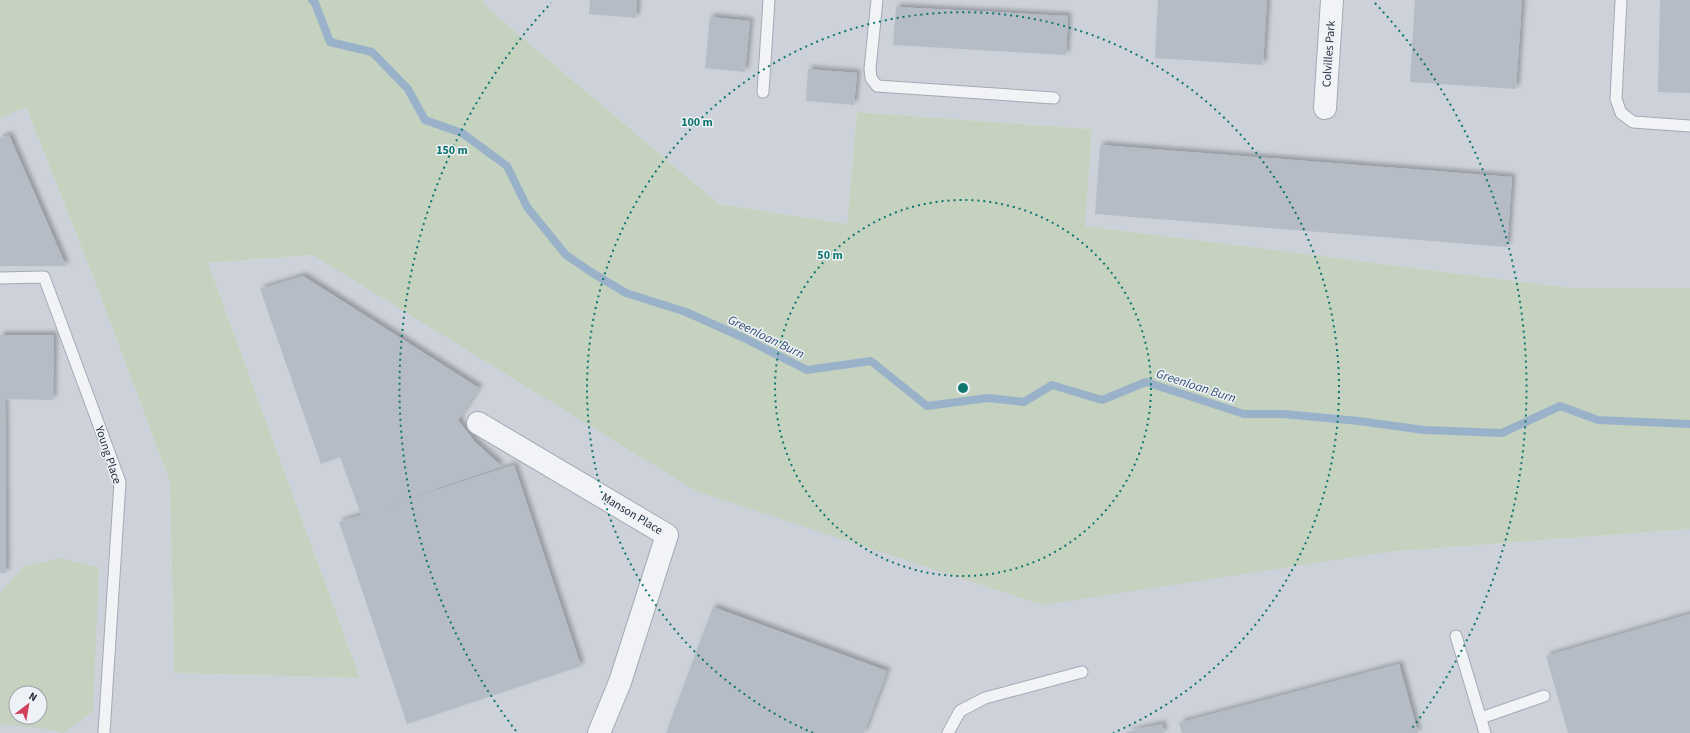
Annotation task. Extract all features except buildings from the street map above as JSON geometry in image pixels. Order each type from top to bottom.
[{"type":"street","name":"Colvilles Park","points":[[1325,108],[1332,0]]},
{"type":"street","name":"Manson Place","points":[[478,422],[667,534],[620,682],[599,733]]},
{"type":"lane","points":[[763,92],[769,0]]},
{"type":"lane","points":[[877,0],[870,69],[870,78],[877,86],[1054,98]]},
{"type":"lane","points":[[1621,0],[1616,99],[1621,113],[1633,122],[1690,126]]},
{"type":"lane","name":"Young Place","points":[[0,278],[44,278],[120,482],[104,733]]},
{"type":"lane","points":[[1456,636],[1485,733]]},
{"type":"lane","points":[[948,733],[960,711],[985,698],[1082,672]]},
{"type":"lane","points":[[1481,718],[1544,696]]},
{"type":"shaded area","points":[[482,0],[1690,0],[1690,288],[1572,288],[1084,226],[1092,129],[857,112],[847,224],[719,204],[491,11]]},
{"type":"shaded area","points":[[26,107],[93,276],[170,482],[174,673],[360,678],[208,263],[313,255],[1387,552],[1690,529],[1690,733],[0,733],[0,116]]},
{"type":"green space","points":[[0,0],[482,0],[491,11],[719,204],[847,224],[857,112],[1092,129],[1085,226],[1572,288],[1690,288],[1690,529],[1387,552],[1042,605],[696,491],[313,255],[208,263],[360,678],[174,673],[170,482],[93,276],[26,107],[0,118]]},
{"type":"green space","points":[[62,558],[99,568],[93,711],[63,733],[40,728],[10,725],[48,725],[48,685],[8,685],[8,725],[0,724],[0,593],[24,566]]},
{"type":"waterway","name":"Greenloan Burn","points":[[312,0],[315,3],[330,42],[372,52],[408,89],[425,120],[462,133],[507,166],[527,207],[566,255],[626,293],[686,312],[744,338],[807,370],[871,361],[927,406],[988,398],[1024,402],[1052,385],[1102,400],[1146,382],[1244,414],[1283,414],[1359,421],[1424,430],[1502,433],[1560,406],[1598,420],[1690,424]]}]
